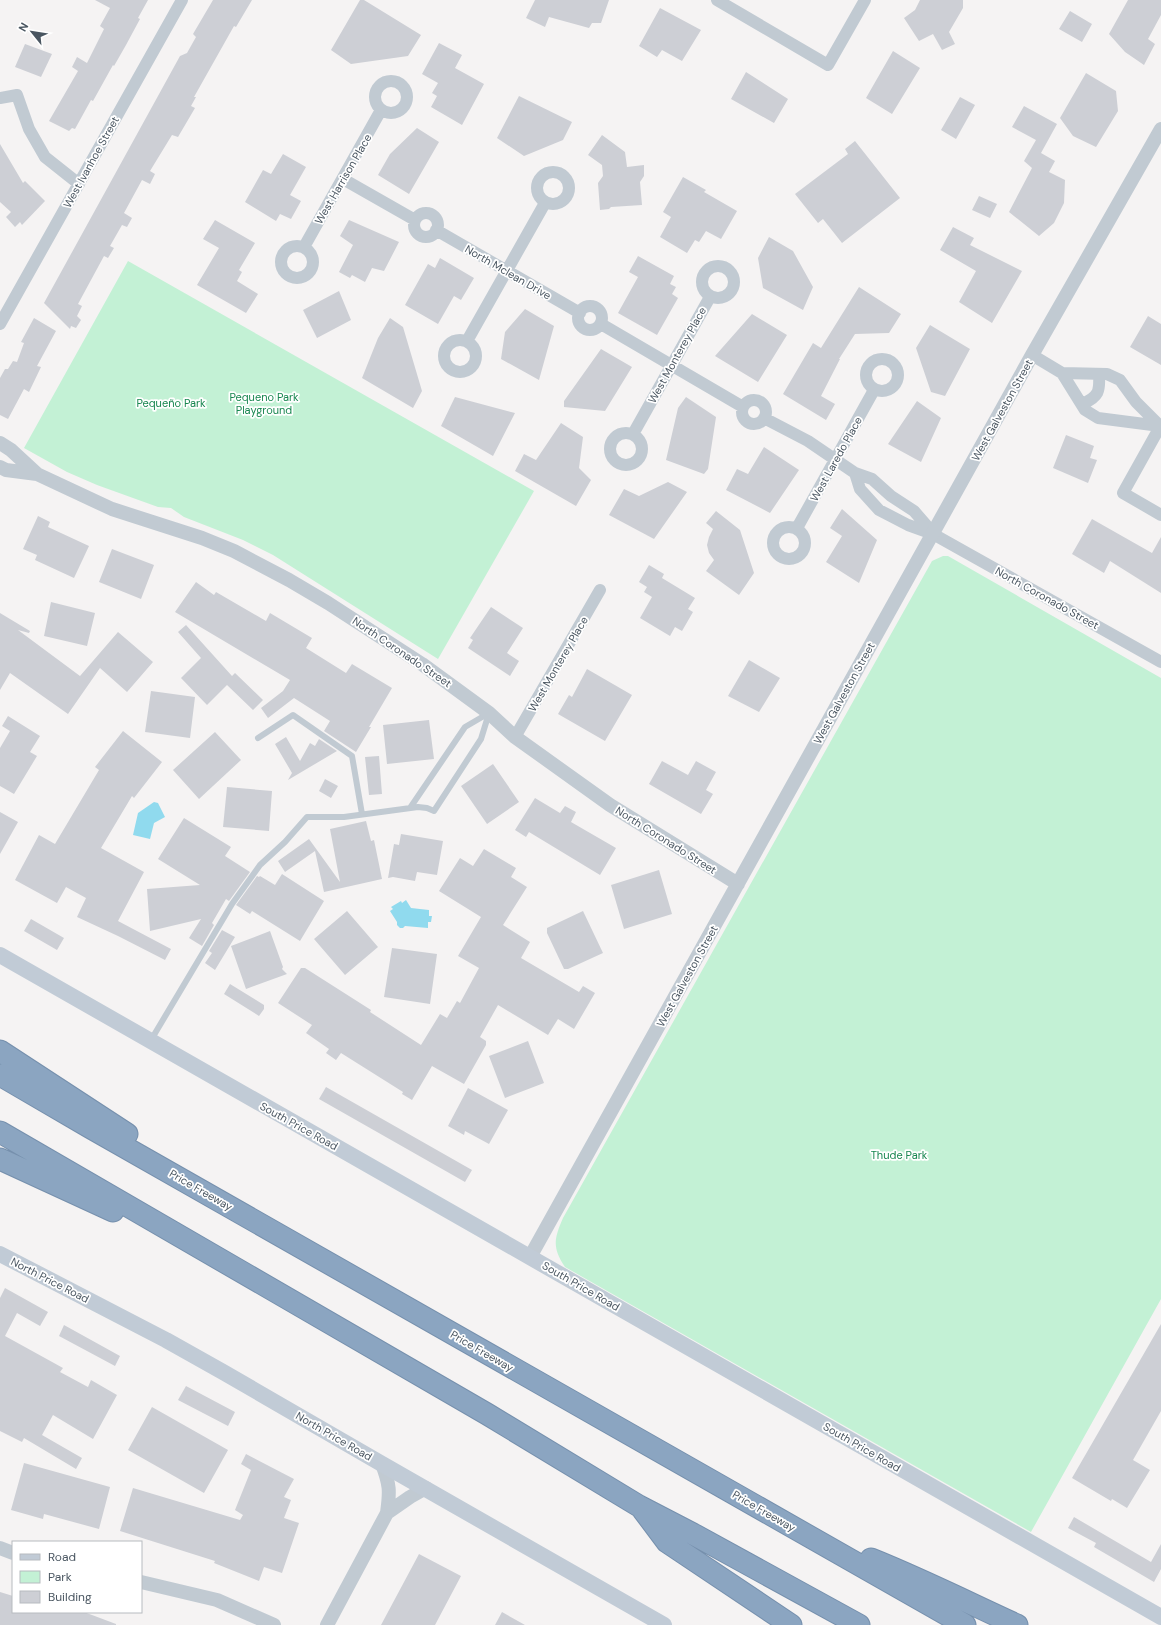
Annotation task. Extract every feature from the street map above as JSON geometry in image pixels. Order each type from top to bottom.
[{"type":"highway","points":[[0,1051],[269,1229]]},
{"type":"highway","name":"Price Freeway","points":[[0,1075],[965,1625]]},
{"type":"highway","points":[[0,1132],[487,1414],[639,1506],[859,1625]]},
{"type":"highway","points":[[0,1159],[217,1258]]},
{"type":"highway","points":[[639,1506],[667,1542],[791,1625]]},
{"type":"highway","points":[[795,1528],[900,1571],[1017,1625]]},
{"type":"main road","name":"South Price Road","points":[[0,955],[150,1042],[1161,1617]]},
{"type":"main road","name":"North Price Road","points":[[0,1254],[223,1372],[664,1625]]},
{"type":"street","name":"West Ivanhoe Street","points":[[0,322],[182,0]]},
{"type":"street","points":[[718,0],[828,65],[865,0]]},
{"type":"street","points":[[0,98],[17,95],[29,128],[45,157],[79,184]]},
{"type":"street","name":"West Harrison Place","points":[[304,247],[381,110]]},
{"type":"street","name":"West Galveston Street","points":[[530,1257],[1032,355],[1161,129]]},
{"type":"street","points":[[342,179],[415,220]]},
{"type":"street","points":[[467,341],[545,203]]},
{"type":"street","points":[[427,213],[431,214],[436,220],[436,230],[430,236],[422,236],[416,232],[414,228],[415,220],[420,215],[427,213]]},
{"type":"street","name":"North Mclean Drive","points":[[436,230],[580,313]]},
{"type":"street","name":"West Monterey Place","points":[[633,434],[710,297]]},
{"type":"street","points":[[585,308],[596,308],[601,313],[601,324],[595,329],[587,329],[580,324],[580,313],[585,308]]},
{"type":"street","points":[[601,324],[743,407],[742,415],[750,424],[758,423],[764,418],[808,441],[855,473],[872,479],[891,496],[914,511],[933,534]]},
{"type":"street","points":[[1032,355],[1062,373],[1085,410],[1098,418],[1161,426]]},
{"type":"street","points":[[1062,373],[1107,374],[1120,380],[1129,390],[1136,402],[1161,426]]},
{"type":"street","points":[[1082,404],[1092,400],[1100,388],[1099,374]]},
{"type":"street","name":"West Laredo Place","points":[[797,528],[874,390]]},
{"type":"street","points":[[1161,426],[1123,494],[1161,515]]},
{"type":"street","name":"North Coronado Street","points":[[0,443],[11,450],[37,474]]},
{"type":"street","name":"North Coronado Street","points":[[0,467],[6,470],[37,474],[112,509],[202,538],[263,565],[328,603],[388,641],[489,713],[515,737],[610,805],[738,884]]},
{"type":"street","points":[[855,473],[860,489],[879,510],[908,525],[933,534]]},
{"type":"street","points":[[879,510],[891,496]]},
{"type":"street","name":"North Coronado Street","points":[[933,534],[1161,662]]},
{"type":"street","name":"West Monterey Place","points":[[515,737],[600,590]]},
{"type":"street","points":[[327,1625],[387,1514],[389,1483],[382,1464]]},
{"type":"street","points":[[387,1514],[410,1497],[426,1488]]},
{"type":"street","points":[[0,1548],[12,1553]]},
{"type":"street","points":[[142,1582],[217,1600],[274,1625]]},
{"type":"lane","points":[[410,808],[465,727],[489,713]]},
{"type":"lane","points":[[150,1042],[232,904],[260,865],[285,842],[307,817],[344,817],[410,808],[426,808],[434,810],[481,739],[489,713]]},
{"type":"lane","points":[[258,738],[293,715],[352,756],[362,814]]},
{"type":"green space","name":"Pequeño Park","points":[[128,261],[534,491],[438,659],[273,555],[243,540],[184,517],[171,508],[158,507],[97,485],[67,472],[24,448]]},
{"type":"green space","name":"Thude Park","points":[[943,556],[948,556],[1161,678],[1161,1299],[1031,1532],[565,1267],[556,1248],[556,1237],[563,1218],[932,561]]},
{"type":"water","points":[[154,802],[158,803],[165,817],[154,823],[150,839],[133,835],[138,813]]},
{"type":"water","points":[[406,900],[411,908],[429,910],[429,916],[432,916],[431,922],[428,922],[428,928],[405,926],[400,928],[397,925],[397,922],[390,911],[393,909],[391,907],[401,901],[402,903]]},
{"type":"building","points":[[95,0],[148,0],[126,45],[93,101],[91,100],[75,129],[72,128],[69,131],[49,121],[78,71],[72,67],[77,57],[87,63],[104,29],[100,26],[110,8]]},
{"type":"building","points":[[213,0],[252,0],[236,27],[234,26],[194,97],[196,97],[191,106],[195,108],[178,137],[172,135],[150,171],[155,174],[150,184],[142,180],[124,213],[132,218],[127,227],[122,225],[110,246],[114,248],[108,258],[104,256],[78,304],[82,306],[77,316],[81,320],[76,328],[71,326],[70,329],[44,303],[180,56],[187,53],[196,37],[193,34]]},
{"type":"building","points":[[360,0],[364,0],[421,35],[408,56],[351,64],[331,50]]},
{"type":"building","points":[[535,0],[609,0],[601,23],[592,23],[589,28],[549,17],[545,27],[526,18]]},
{"type":"building","points":[[920,0],[963,0],[963,8],[949,32],[955,44],[942,50],[933,34],[919,41],[904,18],[915,10]]},
{"type":"building","points":[[1128,0],[1161,0],[1161,15],[1148,39],[1155,44],[1144,65],[1125,52],[1109,34]]},
{"type":"building","points":[[660,8],[701,30],[682,61],[662,50],[657,57],[639,46]]},
{"type":"building","points":[[1070,11],[1092,24],[1082,42],[1059,29]]},
{"type":"building","points":[[439,43],[462,55],[455,68],[484,84],[462,125],[431,107],[437,96],[432,93],[438,83],[422,74]]},
{"type":"building","points":[[25,44],[52,54],[41,77],[15,67]]},
{"type":"building","points":[[893,51],[920,68],[892,114],[866,98]]},
{"type":"building","points":[[746,72],[788,99],[774,123],[731,99]]},
{"type":"building","points":[[1086,73],[1116,91],[1118,111],[1096,147],[1073,136],[1060,118]]},
{"type":"building","points":[[519,96],[572,122],[563,140],[524,156],[497,138]]},
{"type":"building","points":[[960,97],[975,105],[956,139],[941,130]]},
{"type":"building","points":[[1024,106],[1057,124],[1041,153],[1055,161],[1049,172],[1065,180],[1064,203],[1054,223],[1039,236],[1009,212],[1032,168],[1024,161],[1036,140],[1012,127]]},
{"type":"building","points":[[417,128],[439,142],[409,194],[378,175],[390,154]]},
{"type":"building","points":[[602,135],[625,152],[627,167],[644,165],[644,176],[640,182],[642,205],[611,207],[609,209],[600,210],[598,183],[603,176],[602,165],[588,155]]},
{"type":"building","points":[[855,141],[900,198],[842,243],[823,219],[818,223],[795,194],[848,154],[845,149]]},
{"type":"building","points":[[0,144],[23,183],[25,181],[45,201],[22,225],[20,222],[15,227],[6,217],[11,212],[0,202]]},
{"type":"building","points":[[283,154],[306,167],[290,195],[301,201],[291,219],[280,214],[276,221],[245,202],[263,170],[271,174]]},
{"type":"building","points":[[683,177],[706,190],[704,192],[737,211],[721,239],[706,231],[699,242],[695,240],[687,253],[660,237],[671,217],[663,212]]},
{"type":"building","points":[[979,196],[997,204],[990,218],[972,210]]},
{"type":"building","points":[[215,220],[255,243],[239,270],[242,272],[237,281],[258,294],[246,313],[197,285],[219,248],[203,239]]},
{"type":"building","points":[[349,220],[399,242],[384,271],[372,268],[365,282],[352,275],[350,278],[339,272],[353,245],[340,236]]},
{"type":"building","points":[[953,227],[974,238],[970,245],[1022,271],[992,323],[959,302],[976,271],[940,250]]},
{"type":"building","points":[[769,237],[793,251],[813,287],[803,310],[763,288],[758,258]]},
{"type":"building","points":[[638,256],[674,276],[670,284],[676,287],[672,294],[678,298],[657,335],[618,313],[638,277],[629,272]]},
{"type":"building","points":[[440,258],[474,278],[461,300],[454,296],[438,324],[405,305],[428,264],[435,268]]},
{"type":"building","points":[[859,287],[901,314],[889,333],[855,334],[839,359],[821,396],[835,404],[826,420],[783,394],[813,343],[821,348]]},
{"type":"building","points":[[339,291],[351,320],[317,338],[303,310]]},
{"type":"building","points":[[525,309],[554,326],[539,380],[501,359],[505,332]]},
{"type":"building","points":[[752,314],[787,335],[758,382],[715,356]]},
{"type":"building","points":[[1148,316],[1161,324],[1161,365],[1130,347]]},
{"type":"building","points":[[34,318],[56,331],[37,366],[41,367],[29,392],[24,389],[8,419],[0,415],[0,378],[5,369],[8,369],[13,361],[17,362],[24,343],[21,342]]},
{"type":"building","points":[[390,318],[403,327],[422,391],[413,408],[362,378],[378,338]]},
{"type":"building","points":[[930,325],[970,349],[945,396],[931,392],[916,348]]},
{"type":"building","points":[[601,349],[632,367],[605,411],[564,407],[564,401]]},
{"type":"building","points":[[455,397],[515,413],[493,456],[441,426]]},
{"type":"building","points":[[686,397],[716,417],[708,469],[704,474],[666,460],[678,408]]},
{"type":"building","points":[[917,401],[941,418],[921,462],[888,444]]},
{"type":"building","points":[[561,423],[583,437],[579,468],[591,480],[576,506],[515,471],[524,454],[536,460]]},
{"type":"building","points":[[1066,435],[1094,446],[1090,458],[1097,460],[1088,483],[1053,468]]},
{"type":"building","points":[[764,447],[799,470],[770,513],[726,490],[737,469],[748,474]]},
{"type":"building","points":[[668,482],[687,492],[654,539],[609,515],[624,489],[639,496]]},
{"type":"building","points":[[842,509],[877,540],[859,583],[826,562],[842,536],[830,528]]},
{"type":"building","points":[[716,511],[740,530],[754,573],[739,595],[706,571],[714,560],[709,553],[707,545],[713,529],[706,523]]},
{"type":"building","points":[[38,516],[50,522],[48,527],[89,546],[74,578],[35,560],[37,555],[23,549]]},
{"type":"building","points":[[1092,519],[1152,553],[1161,537],[1161,593],[1110,561],[1104,573],[1072,554]]},
{"type":"building","points":[[112,549],[154,565],[141,599],[99,582]]},
{"type":"building","points":[[649,565],[664,574],[662,578],[695,598],[688,609],[693,612],[682,631],[675,627],[670,636],[640,618],[652,597],[644,592],[647,587],[639,582]]},
{"type":"building","points":[[196,582],[214,595],[216,592],[266,621],[270,613],[312,638],[306,648],[346,673],[352,664],[392,688],[356,752],[324,731],[330,721],[294,698],[268,718],[261,708],[283,691],[290,680],[175,612]]},
{"type":"building","points":[[51,602],[95,613],[87,646],[44,636]]},
{"type":"building","points":[[491,607],[523,628],[507,653],[519,661],[510,676],[468,648],[473,640],[470,638]]},
{"type":"building","points":[[0,613],[30,631],[29,633],[18,630],[80,676],[118,632],[153,662],[127,692],[100,668],[68,714],[10,673],[0,690]]},
{"type":"building","points":[[186,625],[232,676],[235,673],[263,700],[253,710],[227,685],[207,705],[181,678],[201,658],[178,632]]},
{"type":"building","points":[[749,660],[780,678],[759,712],[728,696]]},
{"type":"building","points":[[587,669],[632,695],[605,741],[558,714],[569,695],[572,697]]},
{"type":"building","points":[[151,691],[195,697],[190,738],[145,732]]},
{"type":"building","points":[[8,716],[40,736],[30,752],[37,756],[14,794],[0,786],[0,748],[10,731],[2,726]]},
{"type":"building","points":[[429,720],[434,759],[387,764],[383,725]]},
{"type":"building","points":[[123,731],[162,762],[134,798],[132,796],[101,848],[144,872],[118,921],[171,949],[165,960],[77,917],[86,898],[66,887],[57,903],[15,880],[39,835],[55,844],[99,770],[95,767]]},
{"type":"building","points":[[215,732],[241,760],[199,799],[173,770]]},
{"type":"building","points":[[286,737],[300,761],[310,743],[315,746],[319,739],[337,751],[288,780],[292,773],[275,744]]},
{"type":"building","points":[[379,756],[382,794],[369,795],[365,757]]},
{"type":"building","points":[[662,761],[688,775],[696,761],[716,772],[706,790],[713,794],[701,814],[649,784]]},
{"type":"building","points":[[493,764],[519,802],[487,824],[461,786]]},
{"type":"building","points":[[325,779],[338,786],[331,798],[319,791]]},
{"type":"building","points":[[227,787],[272,791],[269,831],[223,827]]},
{"type":"building","points":[[535,798],[560,813],[565,806],[576,812],[571,822],[616,848],[600,875],[529,832],[526,837],[515,830]]},
{"type":"building","points":[[0,812],[18,822],[0,854]]},
{"type":"building","points":[[184,818],[231,847],[225,856],[250,872],[229,901],[226,899],[212,923],[214,925],[202,946],[189,938],[201,919],[150,931],[147,889],[200,885],[158,859]]},
{"type":"building","points":[[366,821],[371,841],[374,840],[382,879],[324,892],[315,851],[285,872],[278,861],[309,839],[340,882],[330,829]]},
{"type":"building","points":[[401,834],[443,841],[437,875],[417,872],[415,881],[393,877],[388,878],[394,844],[399,845]]},
{"type":"building","points":[[484,849],[516,868],[511,877],[527,887],[503,925],[530,942],[521,958],[579,992],[583,986],[595,993],[574,1029],[558,1019],[548,1035],[498,1005],[480,1037],[486,1041],[486,1045],[464,1084],[432,1066],[412,1100],[402,1094],[403,1092],[341,1053],[336,1060],[326,1053],[329,1049],[306,1033],[312,1025],[278,1003],[301,968],[305,968],[371,1010],[370,1012],[421,1045],[440,1014],[447,1018],[457,1001],[460,1003],[479,968],[458,956],[481,917],[439,891],[460,858],[473,866]]},
{"type":"building","points":[[659,870],[672,914],[624,929],[611,885]]},
{"type":"building","points":[[282,874],[324,901],[300,941],[252,911],[250,914],[236,905],[257,876],[260,876],[275,885]]},
{"type":"building","points":[[347,911],[378,947],[345,975],[314,939]]},
{"type":"building","points":[[583,911],[603,953],[568,969],[564,969],[547,933],[547,928]]},
{"type":"building","points":[[31,919],[64,938],[57,950],[24,931]]},
{"type":"building","points":[[222,930],[235,937],[215,970],[205,963],[212,953],[209,951]]},
{"type":"building","points":[[270,931],[283,967],[282,969],[287,974],[246,989],[231,946]]},
{"type":"building","points":[[392,948],[437,954],[430,1004],[384,997]]},
{"type":"building","points":[[230,984],[264,1005],[264,1009],[259,1016],[224,994]]},
{"type":"building","points":[[528,1041],[544,1083],[505,1098],[489,1056]]},
{"type":"building","points":[[326,1087],[472,1170],[465,1182],[319,1099]]},
{"type":"building","points":[[468,1088],[508,1110],[489,1144],[465,1131],[464,1135],[448,1126]]},
{"type":"building","points":[[5,1288],[48,1312],[40,1326],[17,1313],[5,1336],[63,1368],[60,1372],[88,1387],[91,1380],[117,1395],[93,1439],[53,1415],[42,1435],[82,1458],[76,1469],[24,1438],[22,1442],[0,1431],[0,1298]]},
{"type":"building","points":[[1161,1324],[1161,1411],[1133,1460],[1150,1470],[1127,1508],[1112,1499],[1111,1501],[1072,1478]]},
{"type":"building","points":[[64,1325],[120,1356],[115,1366],[59,1336]]},
{"type":"building","points":[[186,1386],[235,1412],[228,1426],[178,1400]]},
{"type":"building","points":[[152,1407],[228,1450],[204,1493],[128,1450]]},
{"type":"building","points":[[246,1454],[294,1479],[284,1497],[291,1500],[284,1518],[299,1523],[282,1573],[264,1567],[259,1581],[214,1563],[215,1561],[120,1531],[133,1488],[240,1520],[243,1515],[235,1510],[251,1470],[241,1464]]},
{"type":"building","points":[[24,1463],[110,1487],[99,1529],[44,1514],[43,1519],[11,1510]]},
{"type":"building","points":[[1074,1517],[1151,1562],[1161,1544],[1161,1569],[1154,1582],[1094,1547],[1096,1543],[1068,1528]]},
{"type":"building","points":[[419,1554],[461,1576],[435,1625],[381,1625]]},
{"type":"building","points":[[0,1592],[12,1596],[12,1613],[87,1613],[116,1624],[116,1625],[0,1625]]},
{"type":"building","points":[[502,1612],[525,1625],[495,1625]]},
{"type":"park label","name":"Pequeno Park Playground","points":[[264,403]]}]
